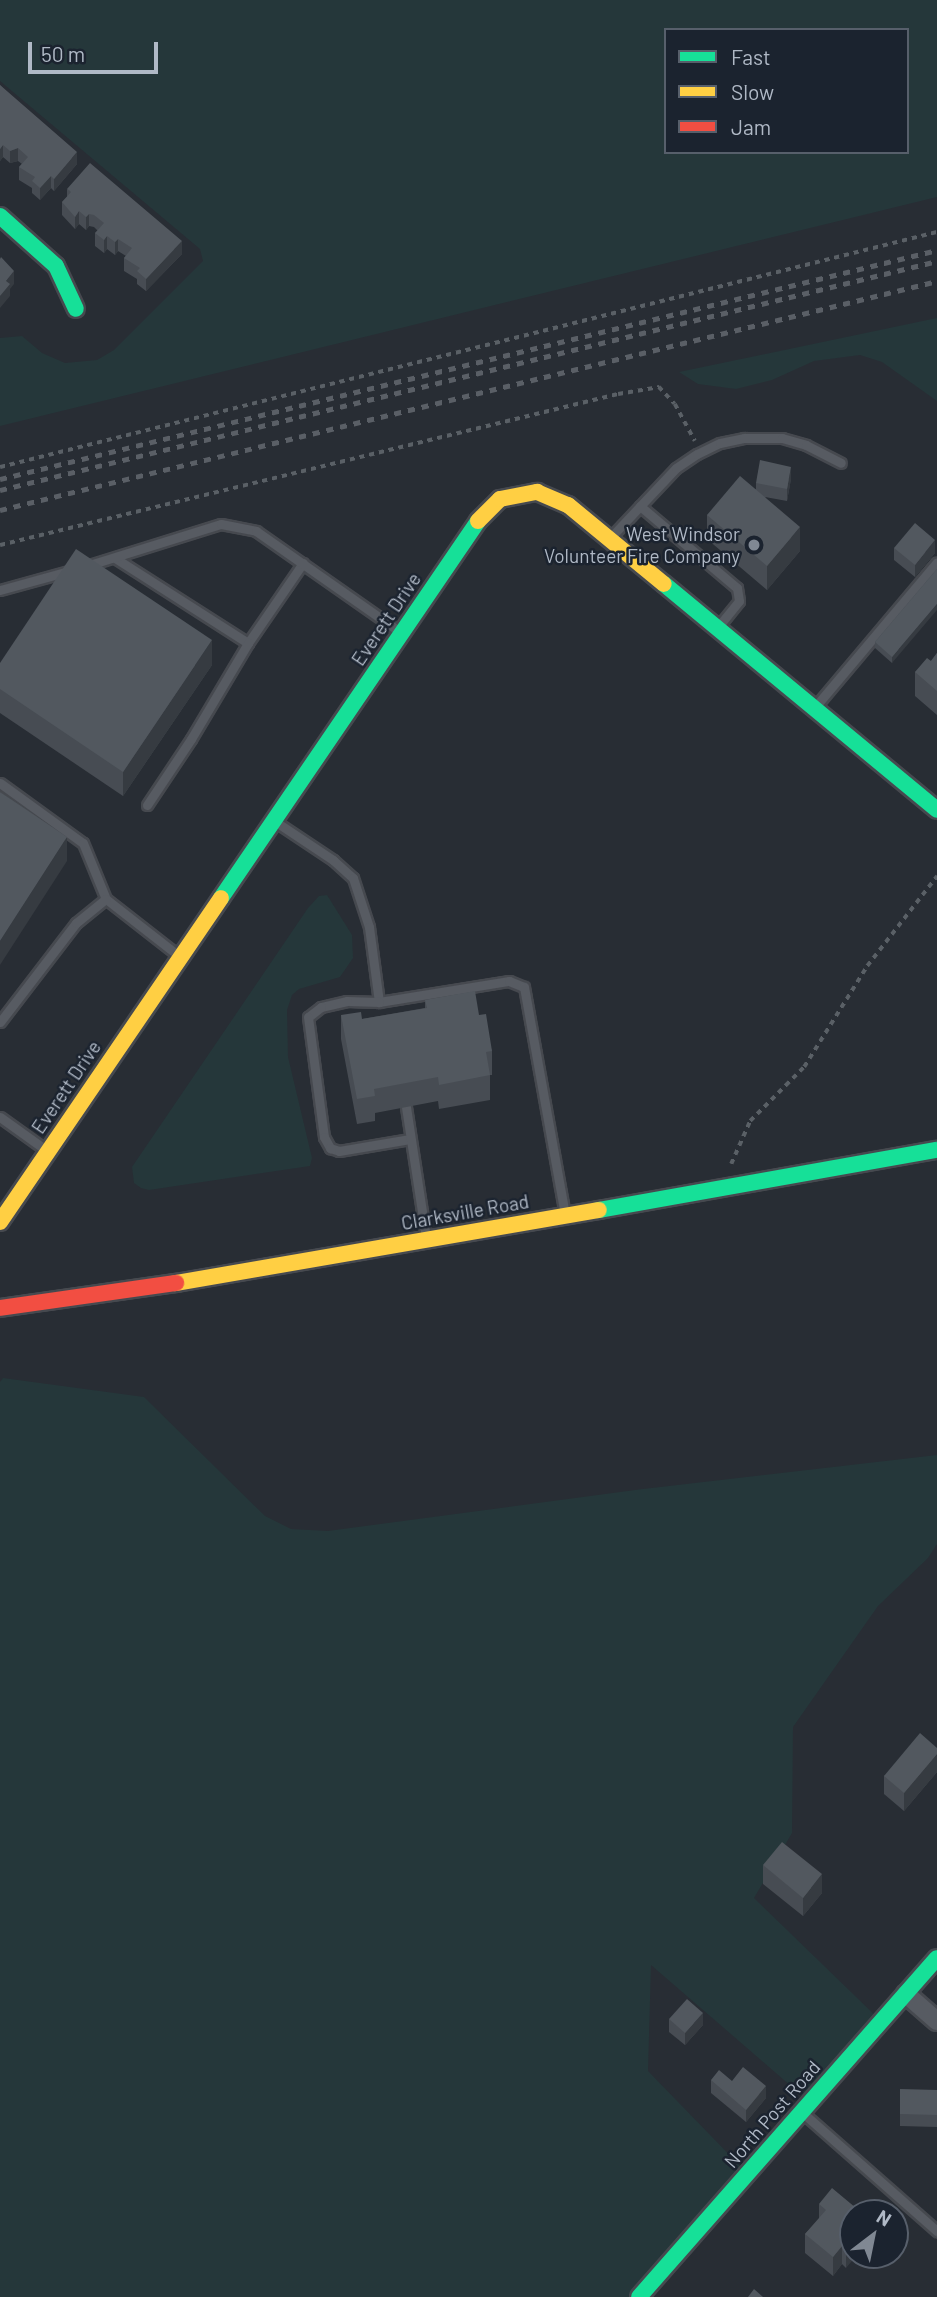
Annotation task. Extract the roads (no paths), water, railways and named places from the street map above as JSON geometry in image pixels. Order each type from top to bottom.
[{"type":"street","points":[[0,216],[56,266],[76,309]]},
{"type":"street","name":"Everett Drive","points":[[0,1222],[480,518],[500,499],[527,492],[547,494],[569,505],[937,810]]},
{"type":"street","name":"Clarksville Road","points":[[0,1308],[102,1296],[937,1150]]},
{"type":"street","name":"North Post Road","points":[[639,2297],[937,1958]]},
{"type":"street","points":[[906,1994],[937,2021]]},
{"type":"lane","points":[[609,540],[676,468],[701,451],[732,440],[770,437],[807,445],[841,463]]},
{"type":"lane","points":[[640,506],[737,588],[739,601],[717,629]]},
{"type":"lane","points":[[0,590],[115,558],[221,524],[256,531],[402,633]]},
{"type":"lane","points":[[115,558],[248,643]]},
{"type":"lane","points":[[814,708],[937,562]]},
{"type":"lane","points":[[146,805],[204,718],[248,643],[303,563]]},
{"type":"lane","points":[[0,783],[83,843],[106,899],[180,957]]},
{"type":"lane","points":[[274,820],[333,860],[353,878],[369,927],[379,1002]]},
{"type":"lane","points":[[0,1022],[76,923],[106,899]]},
{"type":"lane","points":[[411,1139],[339,1151],[330,1148],[324,1136],[308,1017],[321,1006],[347,1001],[379,1002],[509,981],[524,987],[565,1215]]},
{"type":"lane","points":[[406,1107],[427,1240]]},
{"type":"lane","points":[[0,1116],[47,1152]]},
{"type":"lane","points":[[802,2112],[937,2231]]},
{"type":"railway","points":[[0,479],[937,250]]},
{"type":"railway","points":[[0,490],[937,261]]},
{"type":"railway","points":[[0,510],[937,281]]},
{"type":"place","name":"West Windsor Volunteer Fire Company","points":[[754,545]]}]
